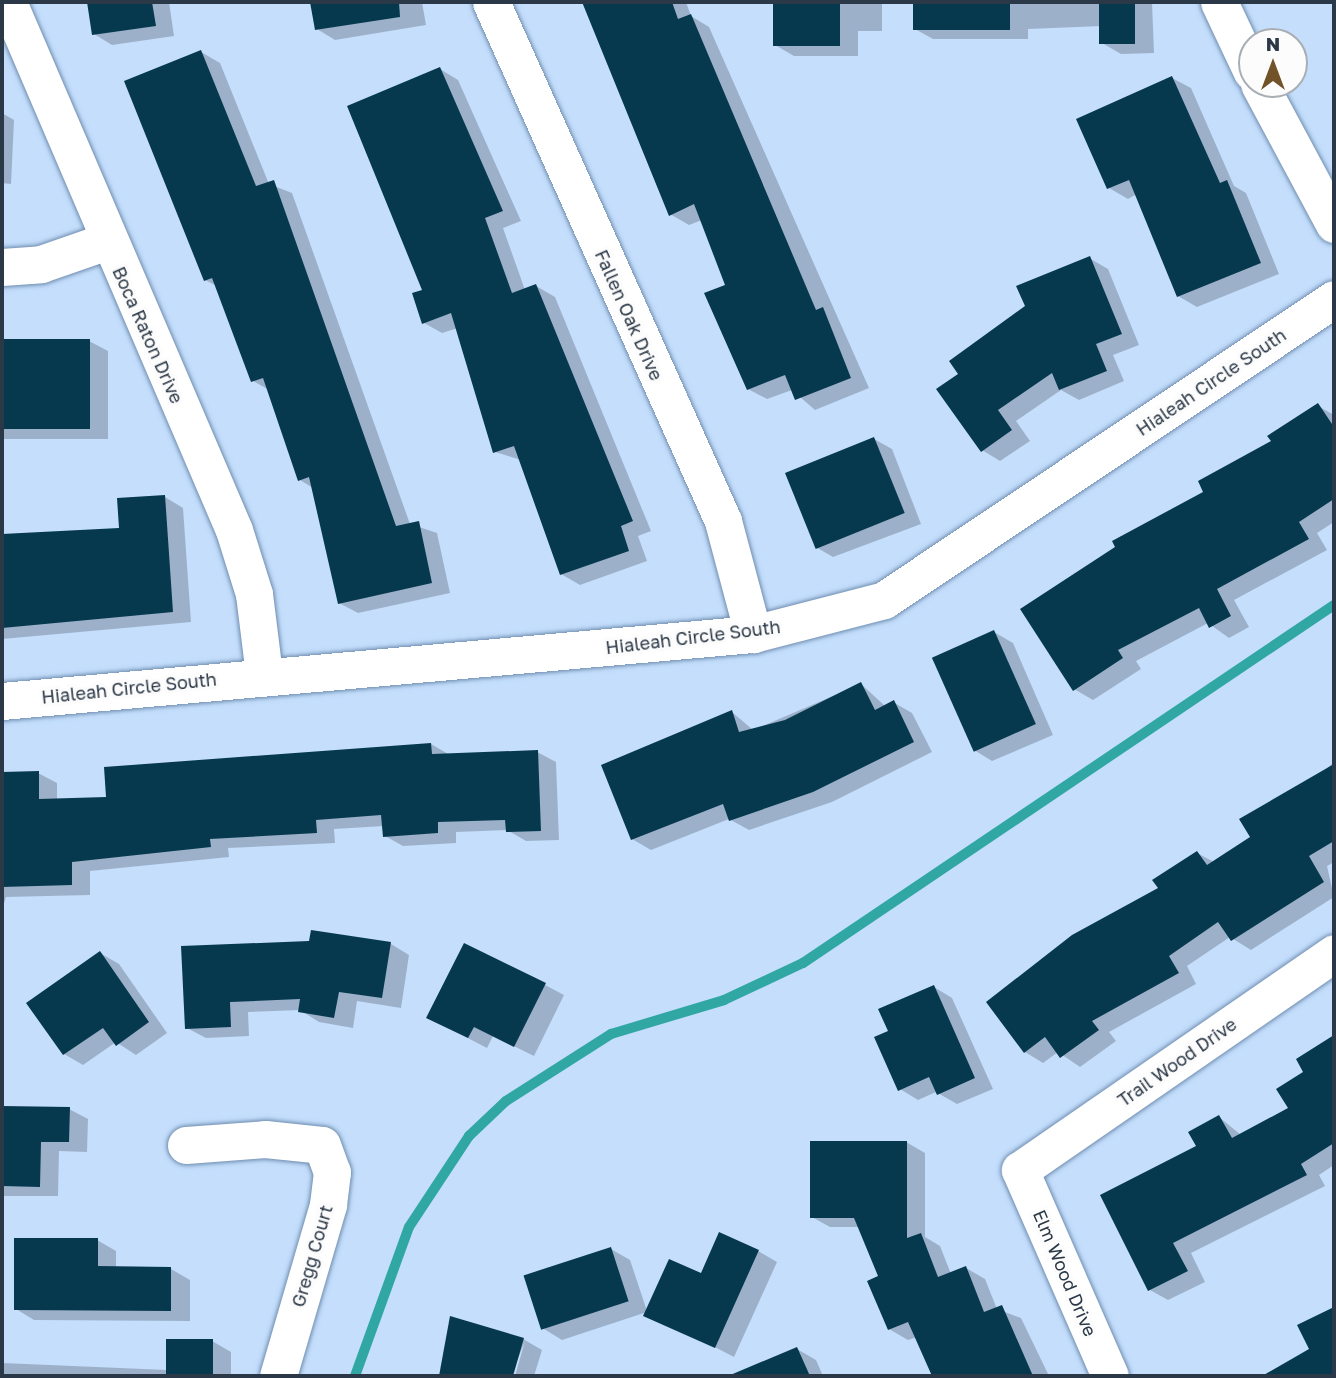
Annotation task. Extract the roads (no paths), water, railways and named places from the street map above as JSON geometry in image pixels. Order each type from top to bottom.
[{"type":"street","name":"Boca Raton Drive","points":[[8,2],[107,241],[234,530],[254,594],[264,674]]},
{"type":"street","name":"Fallen Oak Drive","points":[[491,2],[723,521],[753,634]]},
{"type":"street","points":[[1219,2],[1238,42]]},
{"type":"street","points":[[1266,98],[1334,224]]},
{"type":"street","points":[[2,267],[41,264],[107,241]]},
{"type":"street","name":"Hialeah Circle South","points":[[2,701],[264,674],[753,634],[884,600],[1334,299]]},
{"type":"street","name":"Trail Wood Drive","points":[[1020,1170],[1334,953]]},
{"type":"street","name":"Gregg Court","points":[[186,1145],[265,1139],[322,1145],[332,1172],[328,1205],[278,1376]]},
{"type":"street","name":"Elm Wood Drive","points":[[1020,1170],[1110,1376]]},
{"type":"waterway","points":[[355,1376],[409,1227],[469,1136],[506,1101],[611,1034],[724,1000],[803,963],[1334,605]]}]
